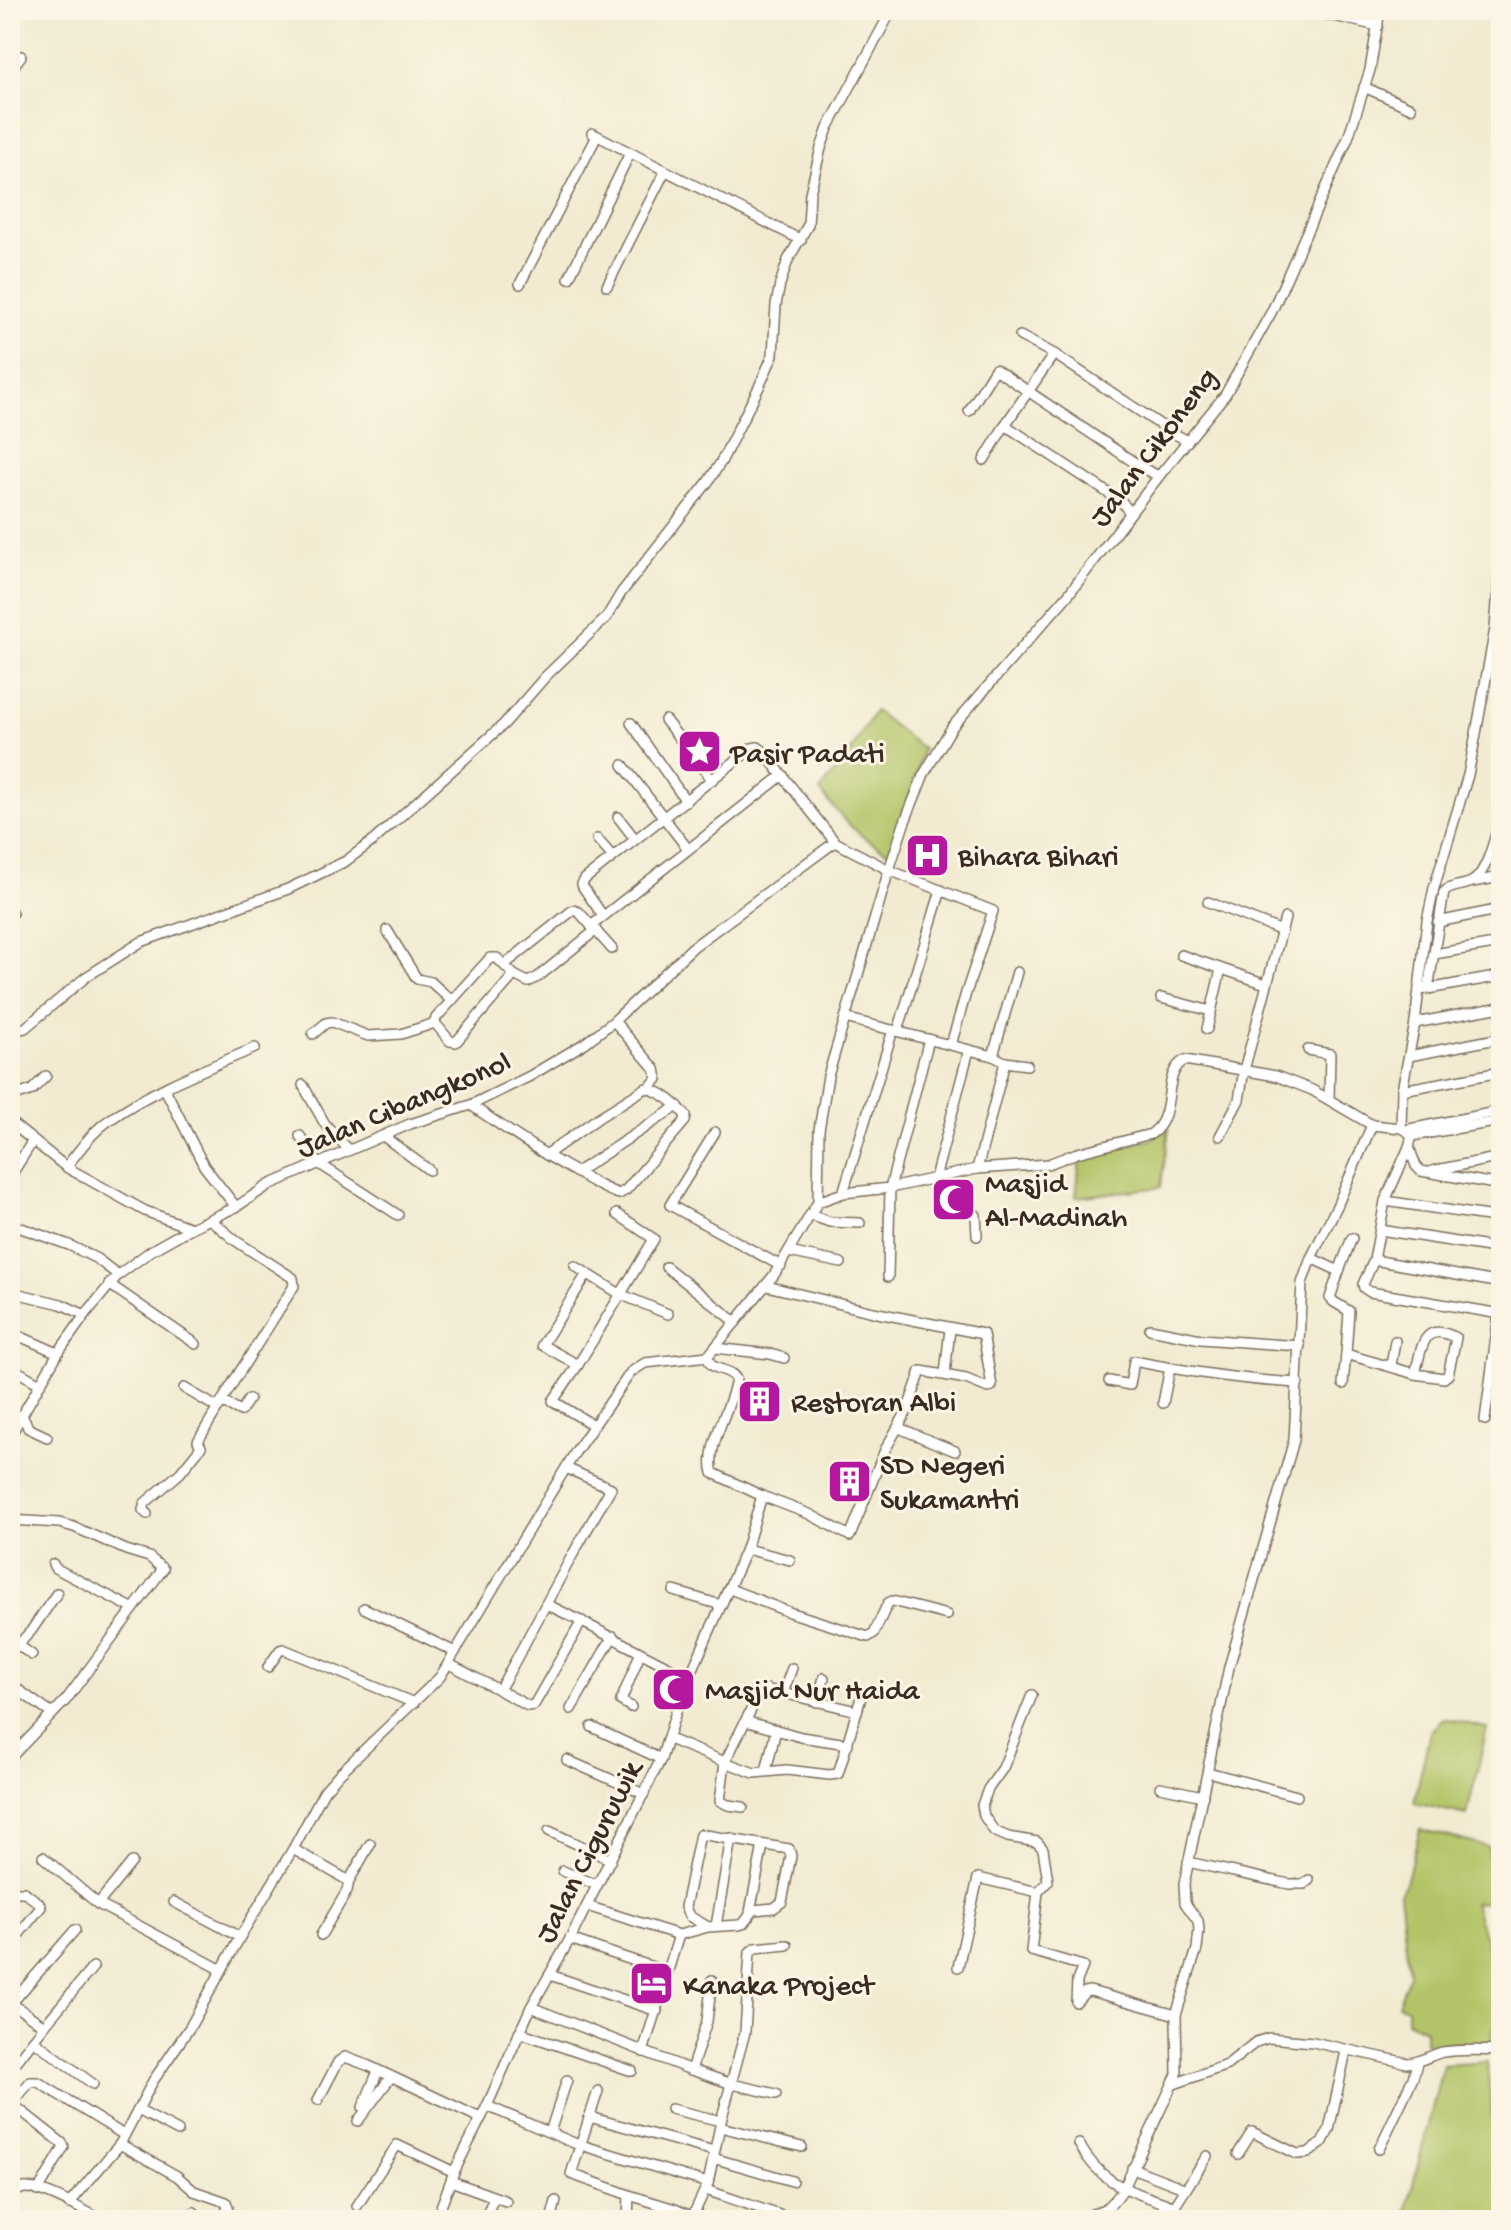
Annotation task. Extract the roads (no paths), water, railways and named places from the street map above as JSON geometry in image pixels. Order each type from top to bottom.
[{"type":"street","points":[[10,1031],[25,1028],[86,977],[141,942],[288,889],[346,861],[374,840],[504,724],[545,677],[606,618],[621,593],[721,462],[773,355],[780,284],[788,260],[808,225],[812,179],[828,128],[890,10]]},
{"type":"street","points":[[1307,10],[1378,26]]},
{"type":"street","name":"Jalan Cikoneng","points":[[818,1202],[822,1106],[889,870],[924,774],[952,727],[1068,595],[1225,395],[1272,311],[1348,138],[1370,70],[1380,10]]},
{"type":"street","points":[[10,71],[21,56]]},
{"type":"street","points":[[1364,87],[1411,108]]},
{"type":"street","points":[[520,284],[594,134],[801,240]]},
{"type":"street","points":[[569,278],[630,153]]},
{"type":"street","points":[[607,286],[665,171]]},
{"type":"street","points":[[1020,336],[1054,354],[1188,441]]},
{"type":"street","points":[[984,460],[1054,354]]},
{"type":"street","points":[[969,411],[995,369],[1159,476]]},
{"type":"street","points":[[1005,425],[1122,502],[1130,513]]},
{"type":"street","points":[[1424,990],[1432,897],[1468,775],[1488,678],[1500,586],[1501,551]]},
{"type":"street","points":[[665,720],[712,780]]},
{"type":"street","points":[[631,723],[686,801]]},
{"type":"street","points":[[603,916],[582,884],[585,879],[752,748],[758,747],[835,842],[889,870],[993,911],[951,1045]]},
{"type":"street","points":[[623,765],[688,849]]},
{"type":"street","points":[[313,1034],[332,1022],[368,1036],[409,1032],[435,1023],[487,960],[497,958],[525,982],[535,980],[594,928],[603,916],[783,775]]},
{"type":"street","points":[[1472,882],[1497,845],[1501,816]]},
{"type":"street","points":[[618,817],[635,839]]},
{"type":"street","points":[[597,839],[613,857]]},
{"type":"street","name":"Jalan Cibangkonol","points":[[10,1436],[58,1353],[85,1315],[118,1275],[152,1250],[236,1207],[269,1185],[410,1124],[471,1105],[530,1076],[585,1043],[614,1021],[693,947],[835,842]]},
{"type":"street","points":[[1501,877],[1452,885],[1444,892],[1434,954],[1415,1023],[1402,1090],[1409,1147],[1418,1169],[1501,1185]]},
{"type":"street","points":[[843,1193],[941,890]]},
{"type":"street","points":[[1208,902],[1282,931]]},
{"type":"street","points":[[1438,922],[1501,909]]},
{"type":"street","points":[[504,965],[571,911],[579,912],[612,949]]},
{"type":"street","points":[[1220,1136],[1239,1100],[1244,1070],[1285,918]]},
{"type":"street","points":[[387,930],[417,979],[431,982],[452,1001]]},
{"type":"street","points":[[1434,954],[1501,943]]},
{"type":"street","points":[[1181,955],[1266,984]]},
{"type":"street","points":[[1207,1029],[1221,969]]},
{"type":"street","points":[[993,1056],[1017,972]]},
{"type":"street","points":[[435,1023],[450,1041],[456,1042],[514,975]]},
{"type":"street","points":[[1424,990],[1501,976]]},
{"type":"street","points":[[1161,998],[1211,1011]]},
{"type":"street","points":[[1415,1023],[1501,1007]]},
{"type":"street","points":[[849,1018],[993,1056],[1005,1062],[1027,1065]]},
{"type":"street","points":[[546,1155],[606,1113],[649,1088],[657,1079],[655,1069],[614,1021]]},
{"type":"street","points":[[1409,1056],[1501,1038]]},
{"type":"street","points":[[888,1277],[890,1188],[929,1039]]},
{"type":"street","points":[[66,1167],[92,1135],[109,1120],[165,1089],[255,1048]]},
{"type":"street","points":[[969,1050],[937,1177],[939,1205],[972,1211],[976,1215],[977,1236]]},
{"type":"street","points":[[1308,1050],[1330,1054],[1329,1100]]},
{"type":"street","points":[[767,1286],[983,1334],[991,1387],[945,1374],[920,1373],[907,1411],[885,1450],[850,1536],[809,1514],[715,1475],[711,1470],[711,1456],[736,1379],[731,1372],[712,1367],[708,1362],[711,1352],[767,1286],[818,1202],[843,1193],[890,1188],[977,1169],[1048,1164],[1077,1153],[1151,1134],[1165,1120],[1174,1072],[1185,1060],[1276,1076],[1312,1090],[1372,1125],[1408,1131],[1501,1121]]},
{"type":"street","points":[[977,1169],[1005,1062]]},
{"type":"street","points":[[1402,1090],[1501,1072]]},
{"type":"street","points":[[10,1100],[32,1090],[46,1076]]},
{"type":"street","points":[[303,1085],[325,1124],[349,1150]]},
{"type":"street","points":[[471,1105],[546,1155],[616,1193],[624,1192],[685,1121],[686,1116],[678,1106],[649,1088]]},
{"type":"street","points":[[165,1089],[204,1166],[236,1207]]},
{"type":"street","points":[[577,1172],[678,1106]]},
{"type":"street","points":[[1408,1131],[1501,1111]]},
{"type":"street","points":[[10,1122],[66,1167],[145,1211],[191,1228]]},
{"type":"street","points":[[1082,2220],[1114,2202],[1124,2188],[1174,2084],[1178,2068],[1176,2015],[1197,1949],[1199,1929],[1198,1921],[1183,1896],[1188,1862],[1229,1667],[1294,1440],[1302,1283],[1372,1125]]},
{"type":"street","points":[[715,1132],[670,1205],[781,1266]]},
{"type":"street","points":[[300,1136],[318,1163],[398,1215]]},
{"type":"street","points":[[383,1136],[429,1170]]},
{"type":"street","points":[[10,1177],[32,1142]]},
{"type":"street","points":[[1409,1147],[1385,1201],[1374,1260],[1363,1284],[1366,1290],[1500,1314],[1485,1420]]},
{"type":"street","points":[[1425,1172],[1501,1157]]},
{"type":"street","points":[[1385,1201],[1501,1218]]},
{"type":"street","points":[[593,1425],[553,1401],[654,1239],[617,1214]]},
{"type":"street","points":[[810,1215],[830,1222],[860,1223]]},
{"type":"street","points":[[147,1514],[143,1510],[145,1503],[186,1466],[201,1447],[198,1441],[295,1282],[211,1220]]},
{"type":"street","points":[[10,1224],[69,1245],[97,1259],[118,1275]]},
{"type":"street","points":[[1380,1230],[1501,1249]]},
{"type":"street","points":[[1343,1384],[1349,1311],[1330,1298],[1352,1238]]},
{"type":"street","points":[[789,1252],[841,1263]]},
{"type":"street","points":[[1311,1258],[1339,1271]]},
{"type":"street","points":[[1374,1260],[1501,1283]]},
{"type":"street","points":[[575,1266],[620,1294],[668,1314]]},
{"type":"street","points":[[666,1267],[736,1322]]},
{"type":"street","points":[[578,1365],[542,1345],[587,1274]]},
{"type":"street","points":[[109,1284],[196,1344]]},
{"type":"street","points":[[11,1292],[61,1304],[85,1315]]},
{"type":"street","points":[[945,1374],[950,1329]]},
{"type":"street","points":[[1150,1329],[1201,1339],[1300,1346]]},
{"type":"street","points":[[10,1332],[58,1353]]},
{"type":"street","points":[[1346,1354],[1415,1374],[1444,1378],[1448,1375],[1456,1338],[1438,1332],[1425,1338],[1415,1374]]},
{"type":"street","points":[[1391,1366],[1395,1341]]},
{"type":"street","points":[[69,2204],[122,2140],[153,2081],[190,2027],[330,1783],[440,1677],[566,1468],[631,1372],[645,1363],[711,1352],[770,1354],[784,1358]]},
{"type":"street","points":[[1109,1381],[1130,1385],[1134,1361],[1248,1381],[1298,1383]]},
{"type":"street","points":[[10,1367],[40,1384]]},
{"type":"street","points":[[1163,1403],[1170,1368]]},
{"type":"street","points":[[184,1388],[241,1411],[249,1399]]},
{"type":"street","points":[[22,1418],[28,1428],[47,1437]]},
{"type":"street","points":[[899,1428],[955,1451]]},
{"type":"street","points":[[499,1690],[611,1488],[566,1468]]},
{"type":"street","name":"Jalan Ciguruwik","points":[[436,2220],[452,2176],[531,2007],[570,1939],[661,1759],[681,1696],[746,1549],[762,1496]]},
{"type":"street","points":[[10,1520],[59,1523],[155,1560],[163,1567],[80,1682],[10,1758]]},
{"type":"street","points":[[746,1549],[790,1560]]},
{"type":"street","points":[[53,1564],[55,1568],[132,1608]]},
{"type":"street","points":[[730,1589],[868,1637],[874,1633],[890,1602],[947,1615]]},
{"type":"street","points":[[674,1591],[721,1605]]},
{"type":"street","points":[[32,1655],[14,1643],[31,1631],[57,1593]]},
{"type":"street","points":[[546,1604],[689,1677]]},
{"type":"street","points":[[364,1608],[455,1652]]},
{"type":"street","points":[[449,1664],[528,1706],[534,1705],[582,1621]]},
{"type":"street","points":[[571,1709],[613,1636]]},
{"type":"street","points":[[268,1667],[283,1649],[414,1703]]},
{"type":"street","points":[[631,1707],[621,1701],[640,1654]]},
{"type":"street","points":[[783,1693],[792,1668]]},
{"type":"street","points":[[817,1702],[824,1678]]},
{"type":"street","points":[[10,1684],[52,1714]]},
{"type":"street","points":[[743,1807],[720,1801],[725,1762],[762,1689],[857,1711]]},
{"type":"street","points":[[669,1739],[754,1773],[787,1770],[835,1775],[840,1773],[862,1694]]},
{"type":"street","points":[[1032,1695],[1003,1768],[988,1789],[982,1805],[984,1816],[994,1831],[1008,1837],[1033,1840],[1040,1845],[1048,1869],[1048,1881],[1038,1892],[1031,1951],[1083,1966],[1077,1981],[1076,2002],[1090,1991],[1176,2015]]},
{"type":"street","points":[[745,1721],[848,1744]]},
{"type":"street","points":[[592,1727],[661,1759]]},
{"type":"street","points":[[766,1771],[776,1730]]},
{"type":"street","points":[[567,1760],[644,1794]]},
{"type":"street","points":[[1208,1772],[1297,1796]]},
{"type":"street","points":[[1160,1787],[1203,1796]]},
{"type":"street","points":[[549,1831],[611,1860]]},
{"type":"street","points":[[712,1926],[689,1916],[685,1907],[702,1832],[788,1847],[790,1850],[784,1898],[777,1907],[750,1912]]},
{"type":"street","points":[[712,1926],[731,1838]]},
{"type":"street","points":[[321,1935],[370,1844]]},
{"type":"street","points":[[587,1906],[679,1935],[712,1926],[743,1924],[750,1912],[763,1845]]},
{"type":"street","points":[[293,1849],[349,1881]]},
{"type":"street","points":[[43,1857],[98,1904],[222,1970]]},
{"type":"street","points":[[98,1904],[132,1862]]},
{"type":"street","points":[[1188,1862],[1289,1884],[1304,1884],[1309,1880]]},
{"type":"street","points":[[563,1871],[597,1885]]},
{"type":"street","points":[[958,1967],[978,1878],[1038,1892]]},
{"type":"street","points":[[10,1896],[24,1892],[41,1907],[12,1939]]},
{"type":"street","points":[[174,1902],[240,1937]]},
{"type":"street","points":[[44,2026],[10,2004],[75,1930]]},
{"type":"street","points":[[643,2052],[679,1935]]},
{"type":"street","points":[[570,1939],[667,1972]]},
{"type":"street","points":[[598,2091],[571,2175],[695,2219],[707,2187],[745,2032],[750,1952],[755,1948],[787,1945]]},
{"type":"street","points":[[10,2070],[93,1967]]},
{"type":"street","points":[[550,1975],[657,2011]]},
{"type":"street","points":[[691,2070],[707,2021],[712,1980]]},
{"type":"street","points":[[531,2007],[691,2070],[776,2094]]},
{"type":"street","points":[[519,2032],[632,2071]]},
{"type":"street","points":[[1174,2084],[1227,2065],[1263,2039],[1313,2042],[1399,2063],[1417,2063],[1450,2051],[1501,2051]]},
{"type":"street","points":[[33,2040],[93,2084]]},
{"type":"street","points":[[1238,2154],[1252,2132],[1297,2154],[1308,2153],[1322,2143],[1329,2130],[1346,2051]]},
{"type":"street","points":[[318,2100],[341,2058],[351,2059],[480,2118]]},
{"type":"street","points":[[1379,2149],[1413,2078],[1417,2063]]},
{"type":"street","points":[[378,2071],[358,2121],[391,2077]]},
{"type":"street","points":[[550,2132],[567,2080]]},
{"type":"street","points":[[38,2191],[64,2147],[15,2106],[14,2101],[30,2082],[38,2082],[177,2176],[194,2191],[226,2202],[228,2207],[223,2220]]},
{"type":"street","points":[[487,2106],[582,2145],[794,2220]]},
{"type":"street","points":[[671,2109],[802,2147]]},
{"type":"street","points":[[138,2110],[178,2131]]},
{"type":"street","points":[[589,2117],[792,2181]]},
{"type":"street","points":[[1079,2144],[1102,2176],[1124,2188],[1175,2207]]},
{"type":"street","points":[[357,2206],[397,2145],[494,2198],[506,2201]]},
{"type":"street","points":[[1166,2220],[1207,2156]]},
{"type":"street","points":[[1132,2168],[1186,2189]]},
{"type":"street","points":[[10,2179],[14,2192],[26,2188],[38,2191],[69,2204],[83,2216],[102,2220]]},
{"type":"street","points":[[628,2220],[629,2195]]},
{"type":"street","points":[[484,2220],[494,2198]]},
{"type":"street","points":[[551,2220],[556,2201]]},
{"type":"street","points":[[1100,2211],[1111,2220]]},
{"type":"place","name":"Pasir Padati","points":[[699,752]]},
{"type":"place","name":"Bihara Bihari","points":[[927,855]]},
{"type":"place","name":"Masjid Al-Madinah","points":[[954,1199]]},
{"type":"place","name":"Restoran Albi","points":[[760,1401]]},
{"type":"place","name":"SD Negeri Sukamantri","points":[[849,1481]]},
{"type":"place","name":"Masjid Nur Haida","points":[[674,1689]]},
{"type":"place","name":"Kanaka Project","points":[[652,1984]]}]
